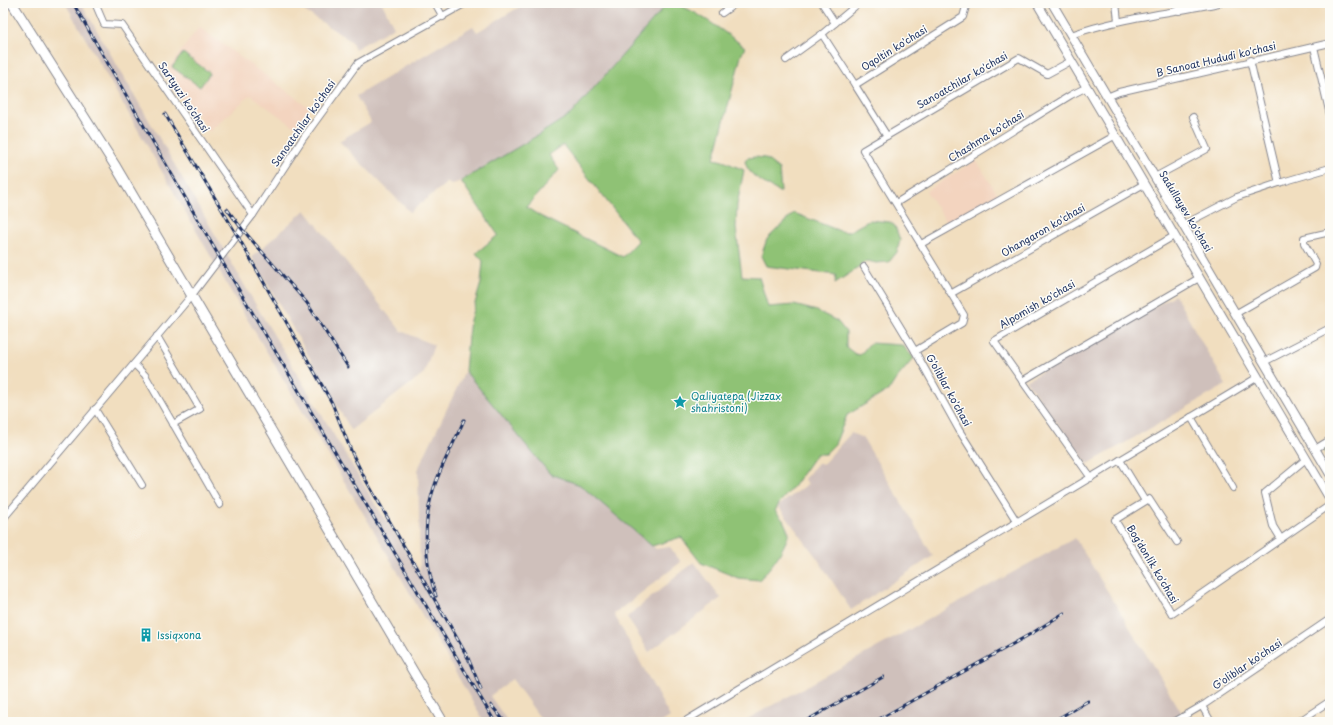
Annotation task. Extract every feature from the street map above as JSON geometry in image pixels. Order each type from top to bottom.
[{"type":"main road","points":[[12,3],[116,167],[443,722]]},
{"type":"main road","points":[[1037,3],[1330,499]]},
{"type":"main road","name":"Sadullayev ko'chasi","points":[[1052,3],[1330,474]]},
{"type":"street","name":"Sartyuzi ko'chasi","points":[[95,3],[104,24],[122,25],[252,215]]},
{"type":"street","points":[[435,3],[443,17]]},
{"type":"street","name":"Sanoatchilar ko'chasi","points":[[3,519],[192,296],[252,215],[302,140],[358,63],[466,3]]},
{"type":"street","points":[[722,13],[736,3]]},
{"type":"street","points":[[822,3],[835,23]]},
{"type":"street","points":[[786,60],[822,34],[858,3]]},
{"type":"street","name":"Oqoltin ko'chasi","points":[[822,34],[855,85],[963,17],[967,3]]},
{"type":"street","points":[[1116,3],[1118,22]]},
{"type":"street","points":[[1178,3],[1179,12]]},
{"type":"street","points":[[1071,35],[1118,22],[1179,12],[1219,3]]},
{"type":"street","name":"B Sanoat Hududi ko'chasi","points":[[1107,97],[1119,92],[1250,60],[1330,43]]},
{"type":"street","points":[[1314,47],[1330,115]]},
{"type":"street","name":"Sanoatchilar ko'chasi","points":[[896,203],[863,150],[1019,58],[1047,74],[1071,60]]},
{"type":"street","points":[[1250,60],[1279,183]]},
{"type":"street","points":[[855,85],[887,136]]},
{"type":"street","name":"Chashma ko'chasi","points":[[896,203],[1071,95],[1087,87]]},
{"type":"street","points":[[1155,177],[1207,149],[1193,117]]},
{"type":"street","points":[[921,244],[1116,135]]},
{"type":"street","points":[[1183,225],[1237,197],[1330,168]]},
{"type":"street","name":"Ohangaron ko'chasi","points":[[952,293],[1144,184]]},
{"type":"street","points":[[896,203],[964,315],[962,323],[915,351]]},
{"type":"street","points":[[1235,314],[1315,268],[1316,264],[1304,243],[1304,238],[1330,232]]},
{"type":"street","name":"Alpomish ko'chasi","points":[[1091,478],[994,341],[1174,236]]},
{"type":"street","name":"G'oliblar ko'chasi","points":[[864,267],[915,351],[959,430],[1017,522]]},
{"type":"street","points":[[1022,381],[1199,278]]},
{"type":"street","points":[[1264,362],[1330,328]]},
{"type":"street","points":[[157,336],[200,409],[173,424]]},
{"type":"street","points":[[134,364],[145,375],[220,505]]},
{"type":"street","points":[[687,720],[797,652],[888,600],[1258,377]]},
{"type":"street","points":[[95,410],[142,486]]},
{"type":"street","points":[[1191,417],[1233,488]]},
{"type":"street","points":[[1315,449],[1330,440]]},
{"type":"street","points":[[1281,539],[1273,526],[1265,493],[1306,459]]},
{"type":"street","points":[[1120,460],[1145,501],[1149,499],[1177,542]]},
{"type":"street","name":"Bog'donlik ko'chasi","points":[[1145,501],[1115,520],[1172,614],[1330,505]]},
{"type":"street","name":"G'oliblar ko'chasi","points":[[1174,722],[1202,706],[1330,619]]},
{"type":"street","points":[[1298,722],[1330,701]]},
{"type":"street","points":[[1202,706],[1212,722]]},
{"type":"shaded area","points":[[65,3],[81,3],[260,312],[376,505],[420,572],[418,469],[465,371],[550,474],[580,485],[656,549],[670,547],[681,562],[614,614],[670,717],[662,722],[543,722],[512,679],[490,696],[508,722],[484,722],[381,543],[237,302]]},
{"type":"shaded area","points":[[292,3],[382,3],[394,27],[355,49],[351,41]]},
{"type":"shaded area","points":[[526,3],[667,4],[571,114],[461,181],[450,185],[448,182],[410,212],[339,141],[371,122],[356,96],[473,26],[477,32]]},
{"type":"shaded area","points":[[199,27],[310,108],[296,128],[250,95],[209,132],[197,114],[192,117],[165,73]]},
{"type":"shaded area","points":[[976,160],[998,195],[947,223],[926,191]]},
{"type":"shaded area","points":[[305,210],[401,331],[434,345],[424,373],[351,430],[252,257]]},
{"type":"shaded area","points":[[1175,295],[1226,385],[1088,464],[1026,381]]},
{"type":"shaded area","points":[[851,433],[863,438],[933,556],[851,610],[817,558],[778,506],[808,484],[804,479],[818,463],[822,465]]},
{"type":"shaded area","points":[[1075,538],[1182,713],[1166,722],[742,722]]},
{"type":"shaded area","points":[[694,562],[721,598],[649,652],[627,617]]},
{"type":"green space","name":"Qaliyatepa (Jizzax shahristoni)","points":[[668,3],[676,4],[697,14],[745,47],[741,56],[714,159],[723,161],[744,170],[737,205],[736,228],[742,276],[759,277],[768,307],[794,305],[817,311],[837,321],[846,332],[846,347],[855,354],[860,355],[870,343],[902,345],[914,358],[896,379],[889,390],[847,415],[835,444],[825,454],[816,454],[793,487],[780,502],[775,511],[783,520],[789,533],[777,558],[759,580],[738,578],[701,563],[681,537],[652,546],[580,485],[550,474],[465,371],[470,320],[481,283],[483,261],[476,253],[498,235],[461,181],[571,114]],"holes":[[[563,145],[638,241],[623,257],[540,216],[526,207],[559,170],[549,155]]]},
{"type":"green space","points":[[183,53],[210,73],[200,87],[172,67]]},
{"type":"green space","points":[[747,158],[765,158],[779,169],[781,192],[764,183],[750,172],[745,162]]},
{"type":"green space","points":[[794,213],[840,231],[848,232],[870,220],[890,222],[895,226],[900,240],[897,252],[889,262],[876,263],[868,261],[862,263],[858,268],[835,283],[836,275],[766,266],[761,256],[767,239]]},
{"type":"green space","points":[[1330,443],[1330,461],[1322,448]]},
{"type":"railway","points":[[73,3],[220,258],[495,722]]},
{"type":"railway","points":[[165,114],[237,235],[332,403],[352,453],[363,475],[444,616]]},
{"type":"railway","points":[[227,209],[242,229],[307,303],[348,367]]},
{"type":"railway","points":[[436,596],[428,561],[426,537],[428,513],[436,481],[464,420]]},
{"type":"railway","points":[[443,613],[468,658],[481,689]]},
{"type":"railway","points":[[874,722],[1034,632],[1064,613]]},
{"type":"railway","points":[[804,722],[883,677]]},
{"type":"railway","points":[[1052,722],[1088,701]]},
{"type":"railway","points":[[491,705],[505,722]]},
{"type":"place","name":"Qaliyatepa (Jizzax shahristoni)","points":[[680,402]]},
{"type":"place","name":"Issiqxona","points":[[146,635]]}]
